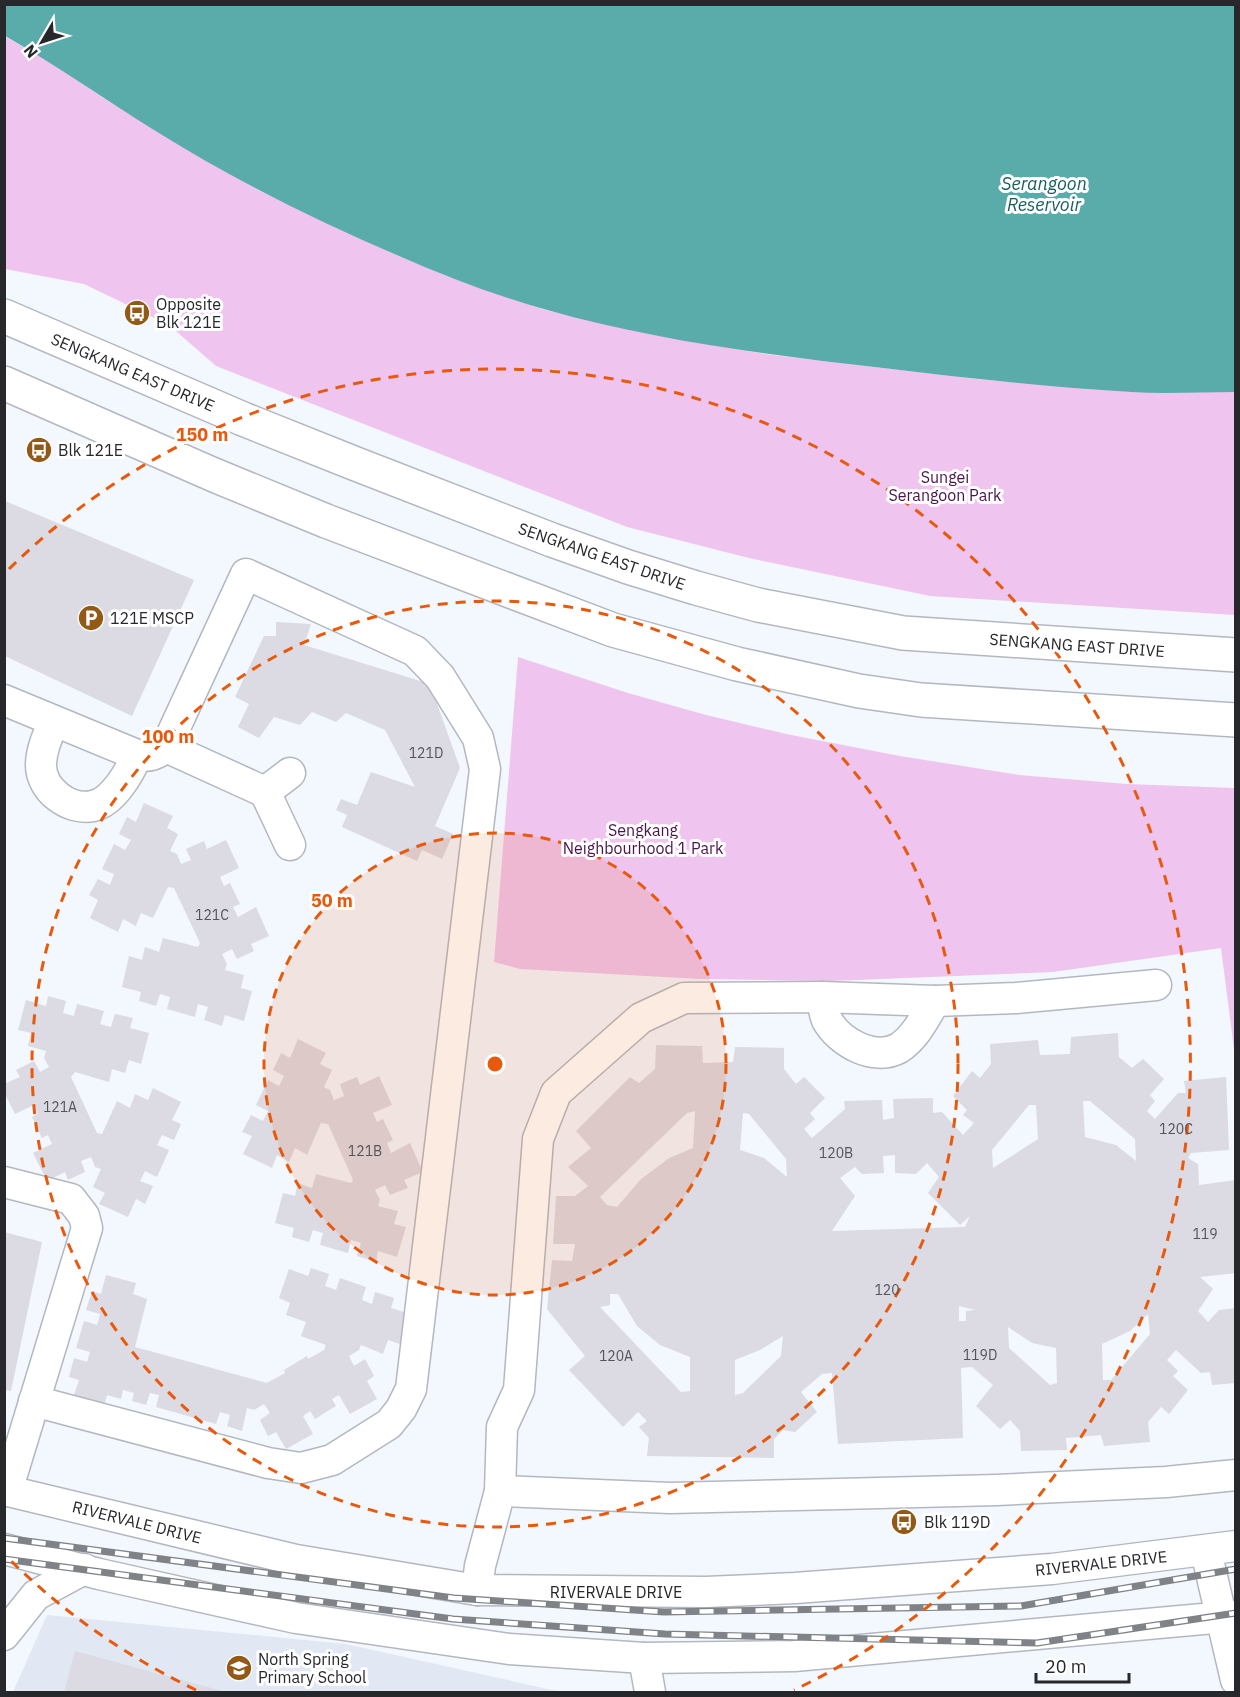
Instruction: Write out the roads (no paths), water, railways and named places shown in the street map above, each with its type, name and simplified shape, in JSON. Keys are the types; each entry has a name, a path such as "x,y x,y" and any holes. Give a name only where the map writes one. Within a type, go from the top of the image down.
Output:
{"main road":[{"name":"SENGKANG EAST DRIVE","path":"4,316 243,419 356,464 552,540 696,588 758,604 903,633 1236,655"},
{"path":"4,383 214,475 326,521 581,619 644,640 737,664 890,696 921,700 1236,720"}],"street":[{"path":"4,700 137,755 148,757 157,754 166,747 246,574 415,651 440,677 478,738 484,769 411,1389 401,1408 388,1424 332,1460 301,1468 268,1464 34,1401"},
{"path":"54,721 46,740 41,768 45,782 57,797 76,806 94,806 110,796 126,776 137,755"},
{"path":"166,747 265,792 290,845"},
{"path":"265,792 290,773"},
{"path":"477,1590 480,1566 500,1491 502,1427 519,1390 538,1139 556,1093 641,1018 684,998 822,997 935,1000 1016,998 1156,985"},
{"path":"822,997 827,1020 844,1039 861,1049 879,1052 897,1049 912,1037 935,1000"},
{"path":"4,1182 71,1199 84,1216 87,1228 6,1490"},
{"path":"500,1491 670,1497 816,1494 1166,1482 1236,1475"},
{"name":"RIVERVALE DRIVE","path":"6,1490 296,1560 477,1590 706,1592 784,1588 1052,1569 1236,1546"},
{"path":"4,1549 296,1618 509,1649 644,1658 794,1656 1228,1617"},
{"path":"1206,1551 1228,1617 1236,1680"},
{"path":"4,1635 36,1595 84,1569"},
{"path":"644,1658 650,1692"}],"water":[{"name":"Serangoon Reservoir","path":"5,4 1235,5 1235,392 1144,393 1069,388 798,358 672,339 528,305 417,264 274,198 213,165 5,36"}],"railway":[{"path":"4,1538 454,1598 664,1612 1021,1606 1236,1569"},
{"path":"4,1559 453,1619 665,1634 1037,1643 1236,1613"}],"place":[{"name":"Opposite Blk 121E","path":"137,313"},
{"name":"Blk 121E","path":"39,450"},
{"name":"121E MSCP","path":"91,618"},
{"name":"Blk 119D","path":"904,1522"},
{"name":"North Spring Primary School","path":"239,1668"}],"park label":[{"name":"Sungei Serangoon Park","path":"945,486"},
{"name":"Sengkang Neighbourhood 1 Park","path":"643,839"}]}
